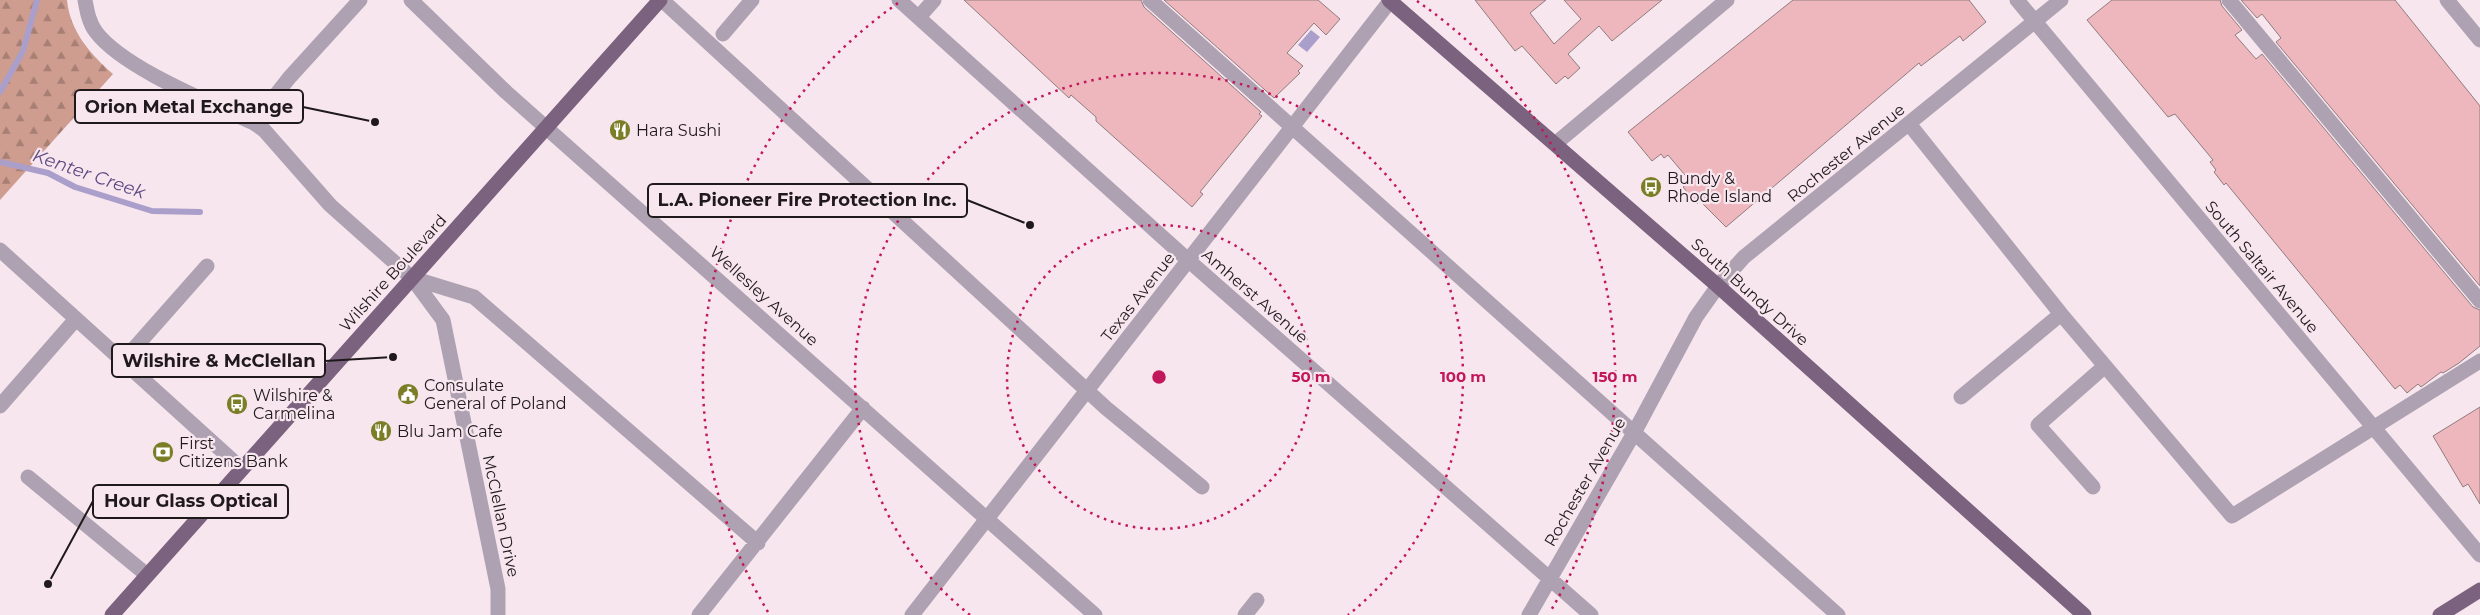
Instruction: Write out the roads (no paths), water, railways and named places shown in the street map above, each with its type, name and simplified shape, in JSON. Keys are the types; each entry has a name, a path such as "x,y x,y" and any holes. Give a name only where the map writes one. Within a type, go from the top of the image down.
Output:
{"main road":[{"name":"Wilshire Boulevard","path":"112,615 661,0"},
{"name":"South Bundy Drive","path":"1390,0 1718,286 2084,615"},
{"path":"2440,615 2480,590"}],"street":[{"name":"McClellan Drive","path":"85,0 95,32 111,48 140,68 254,123 276,142 330,205 412,278 443,320 498,590 498,615"},
{"path":"254,123 289,78 360,0"},
{"name":"Wellesley Avenue","path":"411,0 547,128 1095,615"},
{"path":"661,0 1106,408 1202,486"},
{"path":"723,34 752,0"},
{"name":"Amherst Avenue","path":"900,0 1188,260 1591,615"},
{"path":"919,17 934,0"},
{"path":"1150,0 1838,615"},
{"name":"Texas Avenue","path":"912,615 1390,0"},
{"path":"1555,144 1727,0"},
{"name":"South Saltair Avenue","path":"2017,0 2480,555"},
{"name":"Rochester Avenue","path":"1529,615 1634,433 1696,317 1718,286 1744,257 1910,125 2061,0"},
{"path":"2229,0 2480,301"},
{"path":"2447,0 2480,40"},
{"path":"1910,125 2061,314 2232,516 2480,361"},
{"path":"0,250 242,469"},
{"path":"123,361 207,266"},
{"path":"412,278 474,297 758,543"},
{"path":"1961,397 2061,314"},
{"path":"0,406 76,319"},
{"path":"2094,487 2038,425 2105,366"},
{"path":"699,615 758,543 863,408"},
{"path":"28,477 147,575"},
{"path":"1245,615 1257,600"}],"waterway":[{"name":"Kenter Creek","path":"0,92 23,51 37,0"},
{"name":"Kenter Creek","path":"0,162 48,173 75,187 152,211 200,212"}],"place":[{"name":"Orion Metal Exchange","path":"375,122"},
{"name":"Hara Sushi","path":"620,130"},
{"name":"Bundy & Rhode Island","path":"1651,187"},
{"name":"L.A. Pioneer Fire Protection Inc.","path":"1030,225"},
{"name":"Wilshire & McClellan","path":"393,357"},
{"name":"Consulate General of Poland","path":"408,394"},
{"name":"Wilshire & Carmelina","path":"237,404"},
{"name":"Blu Jam Cafe","path":"381,431"},
{"name":"First Citizens Bank","path":"163,452"},
{"name":"Hour Glass Optical","path":"48,584"}]}
